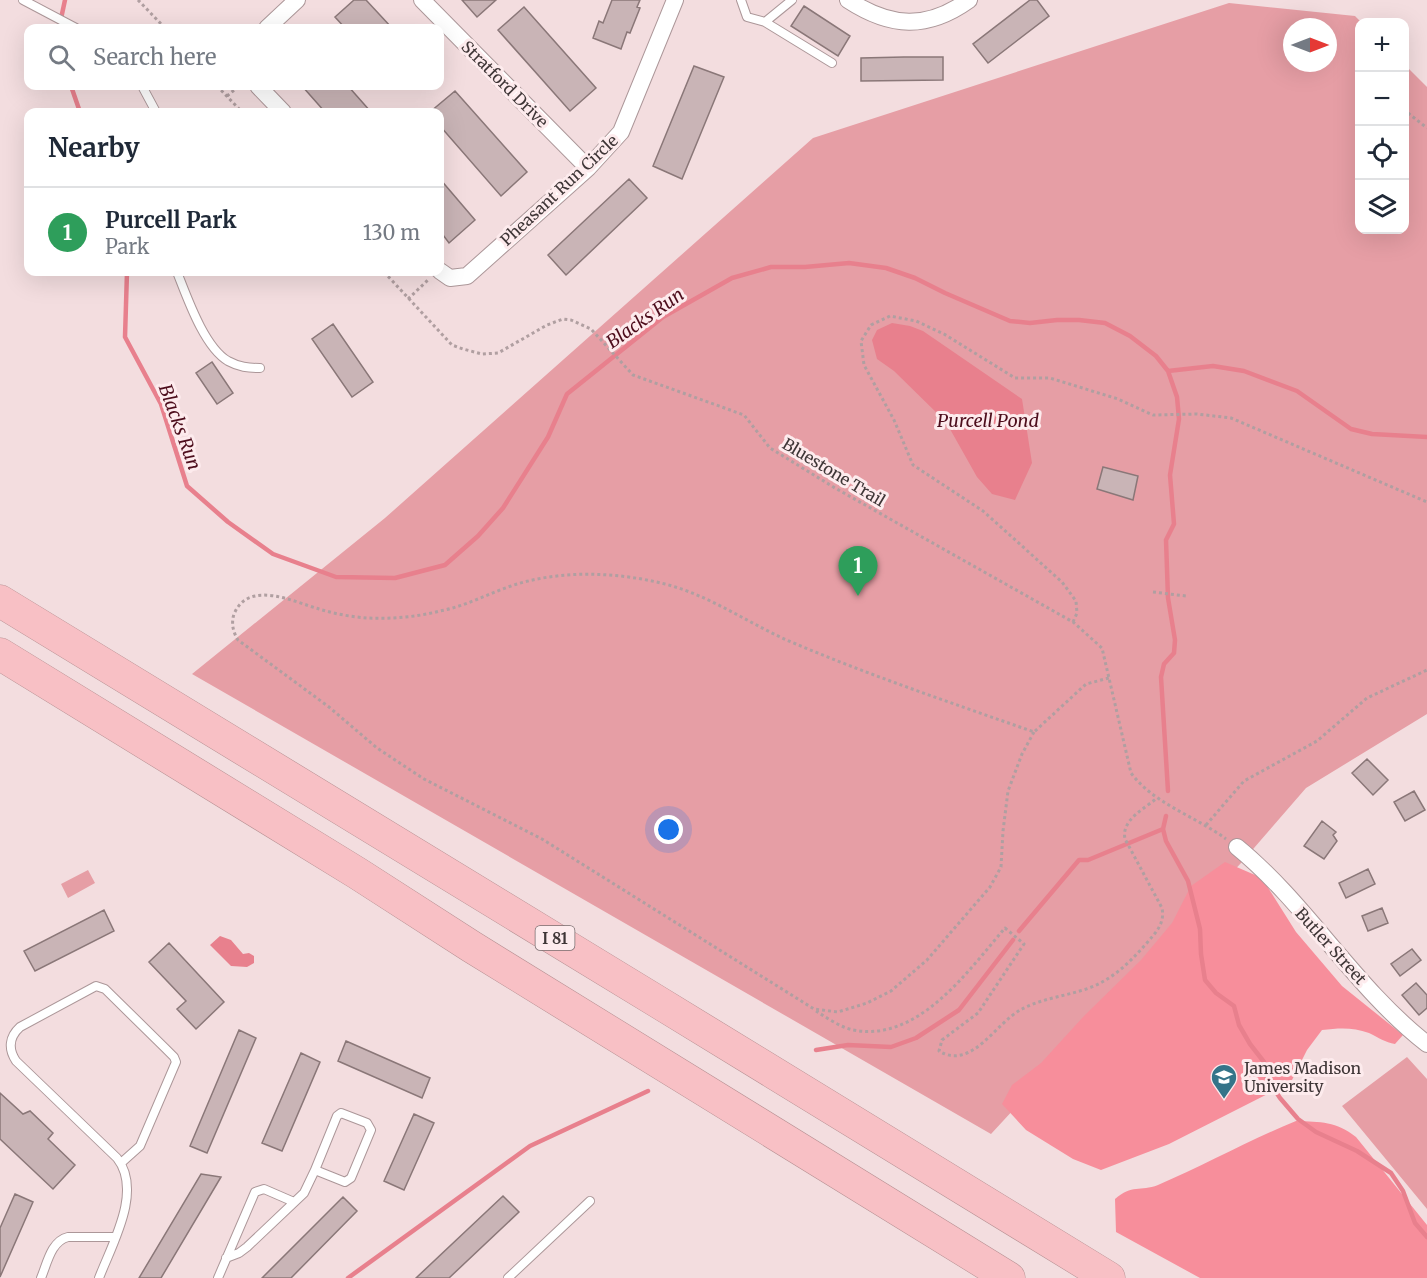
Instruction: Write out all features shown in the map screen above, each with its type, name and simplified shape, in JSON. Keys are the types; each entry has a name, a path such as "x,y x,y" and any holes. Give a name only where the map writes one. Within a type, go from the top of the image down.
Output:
{"highway":[{"name":"I 81","path":"0,601 1109,1278"},
{"path":"0,654 366,878 472,947 1010,1278"}],"street":[{"path":"271,24 297,0"},
{"name":"Stratford Drive","path":"422,0 588,168"},
{"name":"Pheasant Run Circle","path":"439,276 450,278 467,276 588,168 621,132 675,0"},
{"path":"848,0 885,18 917,22 936,19 969,0"},
{"path":"262,90 280,108"},
{"name":"Butler Street","path":"1237,847 1273,880 1389,1010 1427,1044"}],"lane":[{"path":"23,0 69,24"},
{"path":"741,0 747,17 765,22 831,63"},
{"path":"765,22 792,0"},
{"path":"144,90 154,108"},
{"path":"179,276 202,327 215,349 228,361 243,368 260,368"},
{"path":"99,1278 128,1200 121,1163 16,1061 10,1046 14,1033 25,1023 96,987 105,989 175,1058 175,1067 140,1146 121,1163"},
{"path":"0,1045 10,1046"},
{"path":"226,1258 247,1247 307,1188 338,1114 342,1113 369,1125 371,1134 350,1180 343,1182 315,1170"},
{"path":"218,1278 255,1192 264,1189 294,1202"},
{"path":"508,1278 590,1201"},
{"path":"41,1278 55,1245 62,1239 115,1237"}],"path":[{"path":"138,0 161,24"},
{"path":"221,90 238,108"},
{"path":"227,96 234,90"},
{"path":"1409,114 1427,128"},
{"name":"Bluestone Trail","path":"388,276 452,345 471,352 498,353 547,325 563,319 591,329 633,375 744,415 770,448 835,489 1073,622 1102,648 1131,773 1141,786 1157,798 1206,825 1237,847"},
{"path":"408,298 433,276"},
{"path":"1073,622 1077,613 1076,601 1062,582 983,511 913,465 894,420 864,365 861,341 871,325 890,316 916,321 944,334 1015,378 1050,378 1118,399 1153,415 1197,414 1231,418 1427,502"},
{"path":"1034,732 875,676 794,643 686,590 631,577 610,574 549,577 518,584 441,611 402,617 366,618 342,615 266,594 251,598 239,605 233,617 232,627 238,640 329,707 377,748 424,779 542,839 814,1009 850,1029 869,1032 889,1030 911,1019 943,998 1005,928 1024,944 978,1013 942,1040 939,1051 949,1057 958,1057 971,1052 1019,1010 1036,1002 1088,988 1108,980 1128,965 1161,927 1164,916 1162,908 1125,839 1124,830 1126,823 1157,798"},
{"path":"1153,592 1186,596"},
{"path":"1206,825 1244,781 1317,741 1367,698 1427,670"},
{"path":"814,1009 838,1012 867,1003 891,991 927,960 990,888 1001,867 1008,791 1022,754 1034,732 1086,684 1109,678"}],"shaded area":[{"path":"1229,3 1355,16 1357,18 1355,18 1355,234 1409,234 1409,69 1427,87 1427,714 1306,788 1241,863 991,1134 192,674 385,518 813,138"},
{"path":"1225,862 1262,878 1296,932 1342,986 1403,1035 1395,1044 1357,1030 1340,1028 1322,1030 1307,1050 1291,1082 1169,1144 1101,1170 1073,1159 1026,1130 1002,1104 1012,1085 1041,1063 1084,1016 1141,960 1172,923 1191,886"},
{"path":"88,870 95,883 68,898 61,884"},
{"path":"1407,1057 1427,1079 1427,1209 1342,1106"},
{"path":"1296,1121 1335,1125 1356,1137 1427,1225 1427,1278 1200,1278 1116,1232 1115,1199 1121,1194 1158,1185"}],"water":[{"name":"Purcell Pond","path":"892,323 923,331 1022,399 1032,463 1015,500 992,494 977,477 946,422 894,371 877,359 872,340 877,330"},
{"path":"220,936 231,940 243,954 249,953 254,956 254,963 247,967 231,966 210,945"}],"building":[{"path":"354,0 366,0 388,24 341,24 335,17"},
{"path":"462,0 496,0 477,17"},
{"path":"612,0 640,0 637,7 640,8 621,49 593,38 599,21 603,23"},
{"path":"1030,0 1037,0 1049,16 988,63 973,44"},
{"path":"804,6 850,36 838,56 791,26"},
{"path":"524,7 596,88 570,111 498,30"},
{"path":"943,57 943,80 861,81 861,58"},
{"path":"694,66 724,77 682,179 653,166"},
{"path":"306,90 352,90 367,108 321,108"},
{"path":"455,91 527,172 501,196 444,131 444,108 435,108"},
{"path":"629,179 647,198 566,275 548,255"},
{"path":"444,184 475,220 449,243 444,236"},
{"path":"333,324 373,382 352,397 312,339"},
{"path":"212,362 233,393 217,404 196,373"},
{"path":"1103,467 1138,476 1133,500 1097,489"},
{"path":"1367,759 1388,780 1373,795 1352,773"},
{"path":"1414,791 1425,810 1405,821 1394,802"},
{"path":"1322,821 1336,832 1333,835 1337,841 1324,859 1304,846"},
{"path":"1368,869 1375,884 1346,898 1339,883"},
{"path":"1382,908 1388,923 1368,931 1362,916"},
{"path":"104,910 114,931 35,971 24,951"},
{"path":"169,943 224,1002 196,1029 177,1009 186,1001 149,962"},
{"path":"1412,949 1421,960 1400,976 1391,964"},
{"path":"1416,983 1427,995 1427,1008 1419,1015 1402,995"},
{"path":"239,1030 256,1038 207,1153 190,1146"},
{"path":"346,1041 430,1078 422,1098 338,1061"},
{"path":"301,1053 320,1062 282,1151 262,1143"},
{"path":"0,1093 23,1114 30,1111 53,1133 48,1139 75,1165 53,1189 0,1139"},
{"path":"414,1114 434,1123 404,1190 384,1181"},
{"path":"201,1174 221,1177 161,1278 139,1278"},
{"path":"15,1194 33,1202 0,1277 0,1228"},
{"path":"503,1196 519,1212 449,1278 416,1278"},
{"path":"343,1197 357,1211 291,1278 262,1278"}],"waterway":[{"name":"Blacks Run","path":"60,24 65,0"},
{"name":"Blacks Run","path":"72,90 79,108"},
{"name":"Blacks Run","path":"127,276 125,337 161,404 187,486 228,522 273,554 336,577 395,578 445,565 478,536 503,508 548,437 567,394 663,317 732,278 771,267 849,263 886,268 915,278 1010,321 1030,323 1079,320 1105,323 1130,336 1156,356 1168,371 1213,366 1244,371 1297,391 1351,429 1372,434 1427,437"},
{"path":"1168,371 1177,397 1179,419 1170,475 1174,524 1166,540 1168,598 1175,640 1174,653 1164,664 1161,677 1168,791"},
{"path":"1166,816 1163,829 1166,841 1188,881 1200,929 1205,980 1216,993 1234,1006 1239,1025 1264,1062 1267,1078 1298,1119 1316,1132 1357,1151 1391,1173 1403,1191 1415,1223 1427,1237"},
{"path":"1019,931 1079,860 1088,860 1163,829"},
{"path":"816,1050 848,1045 891,1047 916,1038 959,1010 1013,940"},
{"path":"348,1278 530,1146 648,1091"}],"place":[{"name":"Purcell Park","path":"858,596"},
{"name":"James Madison University","path":"1224,1100"}]}
